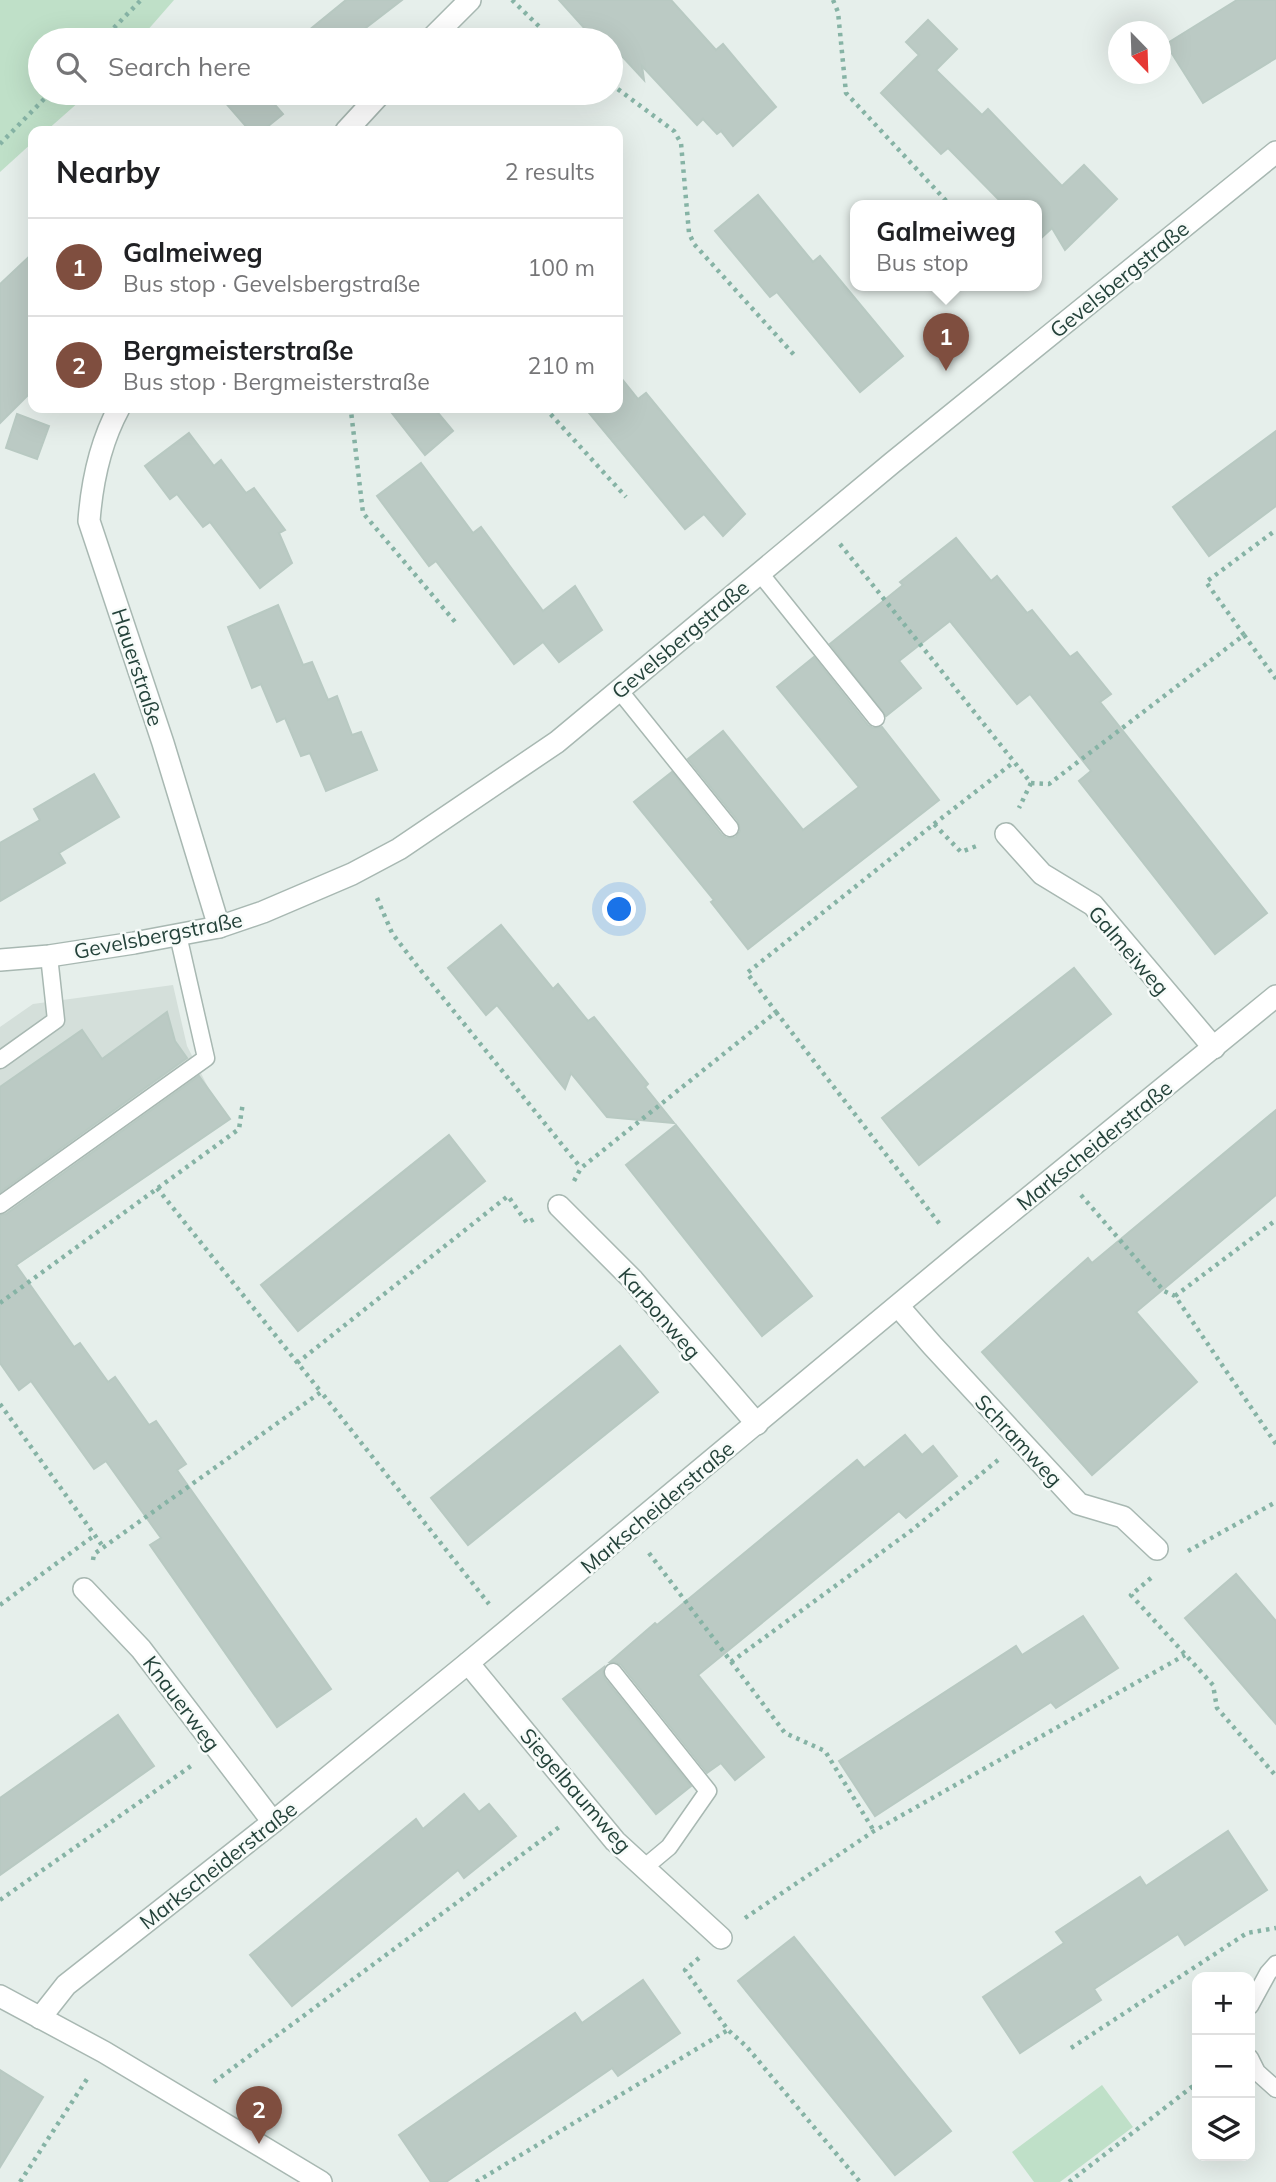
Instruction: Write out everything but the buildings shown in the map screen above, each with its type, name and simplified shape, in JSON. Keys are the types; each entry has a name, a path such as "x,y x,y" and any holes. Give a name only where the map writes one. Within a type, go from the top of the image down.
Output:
{"street":[{"path":"442,28 470,0"},
{"path":"351,126 370,105"},
{"name":"Gevelsbergstraße","path":"0,960 49,956 219,927 263,912 352,874 399,849 557,742 759,572 1276,152"},
{"name":"Hauerstraße","path":"117,413 107,432 92,486 89,521 163,743 219,927"},
{"name":"Galmeiweg","path":"1006,834 1042,874 1093,905 1214,1048"},
{"name":"Markscheiderstraße","path":"40,2018 66,1985 273,1822 511,1628 962,1252 1276,996"},
{"name":"Karbonweg","path":"559,1206 633,1280 757,1424"},
{"name":"Schramweg","path":"898,1306 1079,1504 1123,1517 1164,1555"},
{"name":"Knauerweg","path":"84,1589 141,1649 273,1822"},
{"name":"Siegelbaumweg","path":"468,1663 615,1841 721,1938"},
{"path":"0,1996 104,2052 321,2182"}],"lane":[{"path":"759,572 876,718"},
{"path":"619,690 730,828"},
{"path":"0,1205 206,1058 178,935"},
{"path":"0,1060 56,1020 49,956"},
{"path":"612,1672 708,1791 669,1847 645,1867"},
{"path":"1255,1997 1276,1964"},
{"path":"1255,2068 1276,2090"}],"path":[{"path":"114,28 141,0"},
{"path":"512,0 541,28"},
{"path":"833,0 838,12 846,93 945,200"},
{"path":"623,93 674,131 681,143 689,233 694,244 796,356"},
{"path":"0,144 38,105"},
{"path":"351,413 363,513 456,623"},
{"path":"550,413 626,497"},
{"path":"1276,530 1206,582 1276,679"},
{"path":"840,543 1031,783 1049,784 1244,635"},
{"path":"962,1252 747,973 1014,762"},
{"path":"934,824 961,852 1006,834 1031,783"},
{"path":"377,898 392,933 415,969 581,1168"},
{"path":"559,1206 581,1168 776,1012"},
{"path":"0,1303 239,1129 243,1102"},
{"path":"1061,1172 1164,1291 1175,1296 1276,1444"},
{"path":"157,1188 511,1628"},
{"path":"297,1363 508,1196"},
{"path":"1175,1296 1276,1220"},
{"path":"84,1589 94,1554 321,1392"},
{"path":"0,1404 104,1548"},
{"path":"731,1662 912,1530 1021,1442"},
{"path":"1276,1502 1164,1555 1131,1595 1213,1685 1217,1708 1276,1776"},
{"path":"630,1529 785,1733 825,1751 874,1831"},
{"path":"0,1605 95,1535"},
{"path":"860,2182 746,2046 728,2030 685,1970 757,1908 874,1831 1185,1655"},
{"path":"0,1900 216,1748"},
{"path":"188,2101 588,1806"},
{"path":"1071,2048 1247,1933 1276,1927"},
{"path":"476,2182 728,2030"},
{"path":"20,2182 104,2052"},
{"path":"1069,2182 1192,2087"}],"shaded area":[{"path":"173,985 187,1046 209,1089 230,1119 0,1277 0,1027 33,1004"}],"green space":[{"path":"0,0 174,0 150,28 28,28 28,105 75,105 52,126 28,126 28,147 0,172"},
{"path":"1102,2085 1133,2127 1060,2182 1034,2182 1012,2152"}],"place":[{"name":"Galmeiweg","path":"946,371"},
{"name":"Bergmeisterstraße","path":"259,2144"}]}
